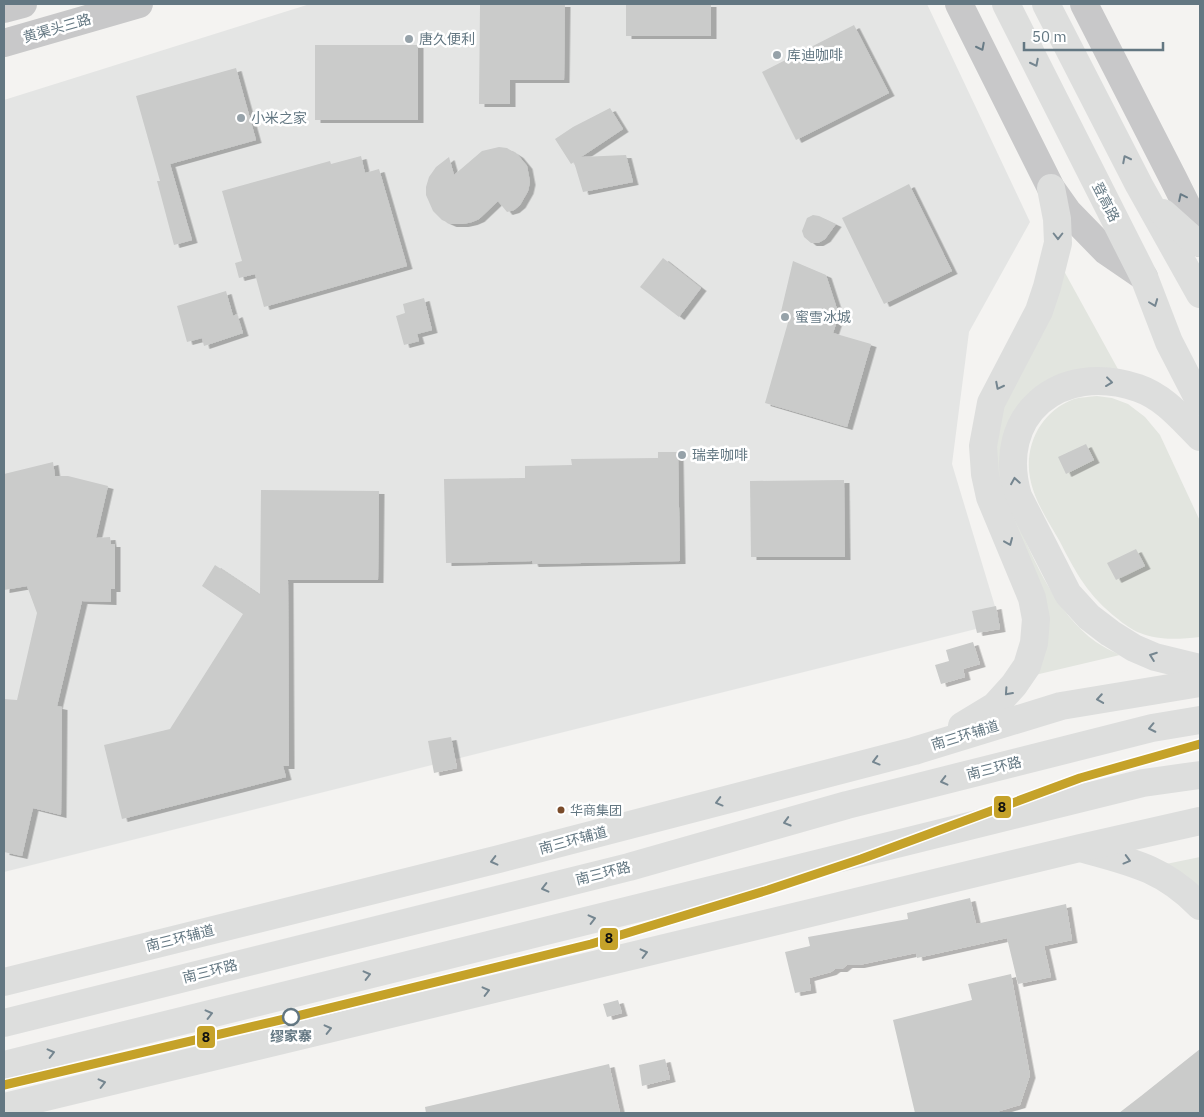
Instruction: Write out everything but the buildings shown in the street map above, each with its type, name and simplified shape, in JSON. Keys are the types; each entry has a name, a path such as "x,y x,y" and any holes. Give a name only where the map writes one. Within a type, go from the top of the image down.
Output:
{"main road":[{"name":"登高路","path":"1006,4 1144,277 1169,342 1200,402"},
{"path":"1046,4 1139,184 1200,294"},
{"path":"1139,184 1165,216 1200,243"},
{"path":"914,751 995,706 1014,685 1027,666 1034,643 1036,619 1032,598 990,497 985,474 983,446 991,403 1039,311 1047,287 1058,243 1057,220 1051,188"},
{"path":"1200,437 1176,411 1156,396 1138,388 1114,382 1090,380 1069,384 1048,393 1034,407 1022,424 1016,442 1013,479 1018,496 1068,594 1089,617 1110,634 1134,648 1155,657 1200,668"},
{"name":"南三环辅道","path":"6,980 499,859 914,751 1061,706 1200,683"},
{"name":"南三环路","path":"4,1023 630,867 847,805 1133,732 1200,720"},
{"path":"4,1065 1143,783 1200,775"},
{"path":"4,1107 1080,848 1200,821"},
{"path":"1080,848 1137,863 1166,877 1187,892 1200,906"}],"street":[{"path":"4,9 23,4"},
{"name":"黄渠头三路","path":"4,43 139,4"},
{"path":"959,4 1051,188 1068,212 1106,251 1144,277"},
{"path":"1084,4 1190,212 1200,243"}],"shaded area":[{"path":"310,4 927,4 1030,222 969,332 952,464 1000,623 4,872 4,100"},
{"path":"1064,271 1119,371 1097,368 1079,370 1062,375 1042,385 1008,501 1043,577 1066,613 1096,642 1120,655 1035,675 997,492 994,426"},
{"path":"1097,396 1112,398 1128,404 1145,417 1160,435 1200,521 1200,637 1170,639 1148,636 1131,629 1123,623 1091,593 1077,573 1038,502 1030,478 1029,466 1030,453 1037,431 1052,412 1062,404 1077,398"},
{"path":"1200,857 1200,893 1166,864"}],"transit line":[{"name":"8","path":"4,1085 591,944 768,890 861,859 1080,778 1200,744"}],"place":[{"name":"唐久便利","path":"409,39"},
{"name":"库迪咖啡","path":"777,55"},
{"name":"小米之家","path":"241,118"},
{"name":"蜜雪冰城","path":"785,317"},
{"name":"瑞幸咖啡","path":"682,455"},
{"name":"华商集团","path":"561,810"},
{"name":"缪家寨","path":"291,1017"}]}
